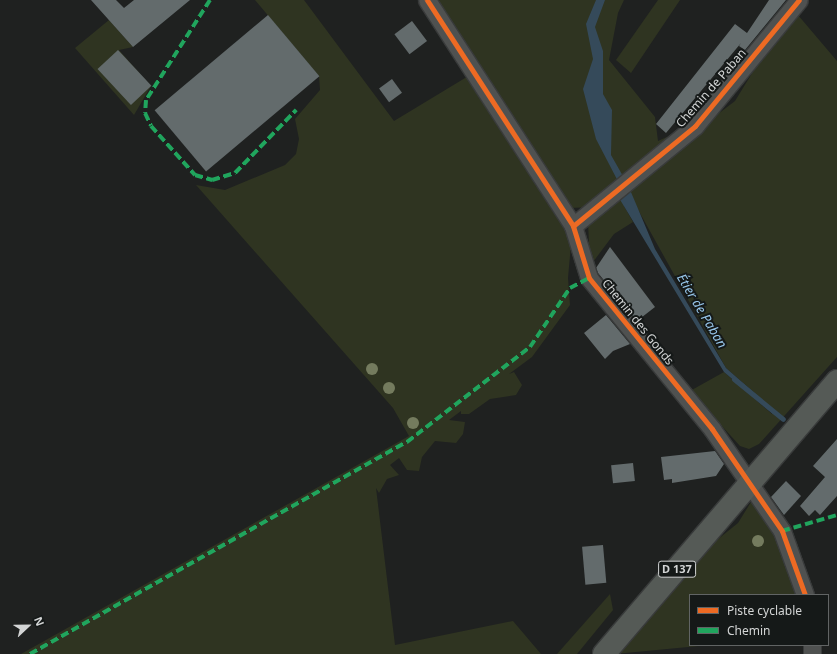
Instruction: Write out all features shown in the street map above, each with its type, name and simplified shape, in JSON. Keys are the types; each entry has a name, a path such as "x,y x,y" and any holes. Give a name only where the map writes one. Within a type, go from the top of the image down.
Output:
{"main road":[{"name":"D 137","path":"604,654 837,381"}],"street":[{"name":"Chemin des Gonds","path":"427,0 573,226 589,278 712,429 782,531 805,594"},
{"name":"Chemin de Paban","path":"573,226 694,126 799,0"}],"green space":[{"path":"255,0 304,0 394,121 475,72 572,234 568,278 570,305 532,357 509,374 514,372 522,385 516,395 490,399 469,414 461,414 461,411 449,420 465,422 463,434 456,443 435,441 422,457 419,471 407,470 399,458 390,465 399,475 387,479 379,493 376,488 395,645 513,621 541,654 21,654 409,436 393,408 196,185 225,190 285,165 296,154 299,139 295,119 320,90 319,76"},
{"path":"434,0 624,0 618,13 609,60 655,117 658,141 718,114 735,101 792,8 837,61 837,357 759,444 749,449 740,446 690,391 724,372 772,414 775,411 726,368 636,206 624,206 633,222 614,234 590,266 588,222 597,207 568,208"},
{"path":"658,0 680,0 631,73 616,60"},
{"path":"109,20 133,47 119,50 151,86 134,115 75,48"},
{"path":"751,502 771,527 788,557 799,594 689,594 689,646 699,646 615,654 697,556 738,523"},
{"path":"610,594 613,610 577,654 557,654"}],"water":[{"path":"596,0 605,0 595,27 603,51 603,94 612,110 611,155 628,185 655,249 726,368 775,411 773,414 724,372 616,193 622,189 596,139 583,89 593,59 586,24"}],"building":[{"path":"91,0 116,0 124,8 134,0 190,0 133,47"},
{"path":"769,0 786,0 745,50 739,46 741,43 666,133 656,124 735,24 747,33"},
{"path":"268,15 319,76 206,171 155,110"},
{"path":"412,21 427,41 409,54 394,34"},
{"path":"118,50 151,86 131,105 98,69"},
{"path":"392,79 402,93 389,102 379,88"},
{"path":"610,247 655,307 637,321 598,273 596,268"},
{"path":"606,315 630,344 613,351 605,359 584,333"},
{"path":"837,439 837,496 820,515 815,510 809,516 800,506 825,477 813,466"},
{"path":"715,451 724,464 716,476 672,483 672,479 664,480 661,457"},
{"path":"633,463 635,481 613,483 611,465"},
{"path":"786,481 801,496 784,515 771,497"},
{"path":"603,545 606,583 585,585 582,547"}],"waterway":[{"name":"Étier de Paban","path":"734,379 783,419"}],"marked path":[{"path":"210,0 146,100 145,113 151,126 195,175 212,180 235,173 296,110"},
{"path":"30,654 407,442 530,347 570,288 589,278"},
{"path":"782,531 837,515"}],"cycle path":[{"path":"427,0 573,226 589,278 712,429 782,531 805,594"},
{"path":"573,226 695,126 799,0"}]}
